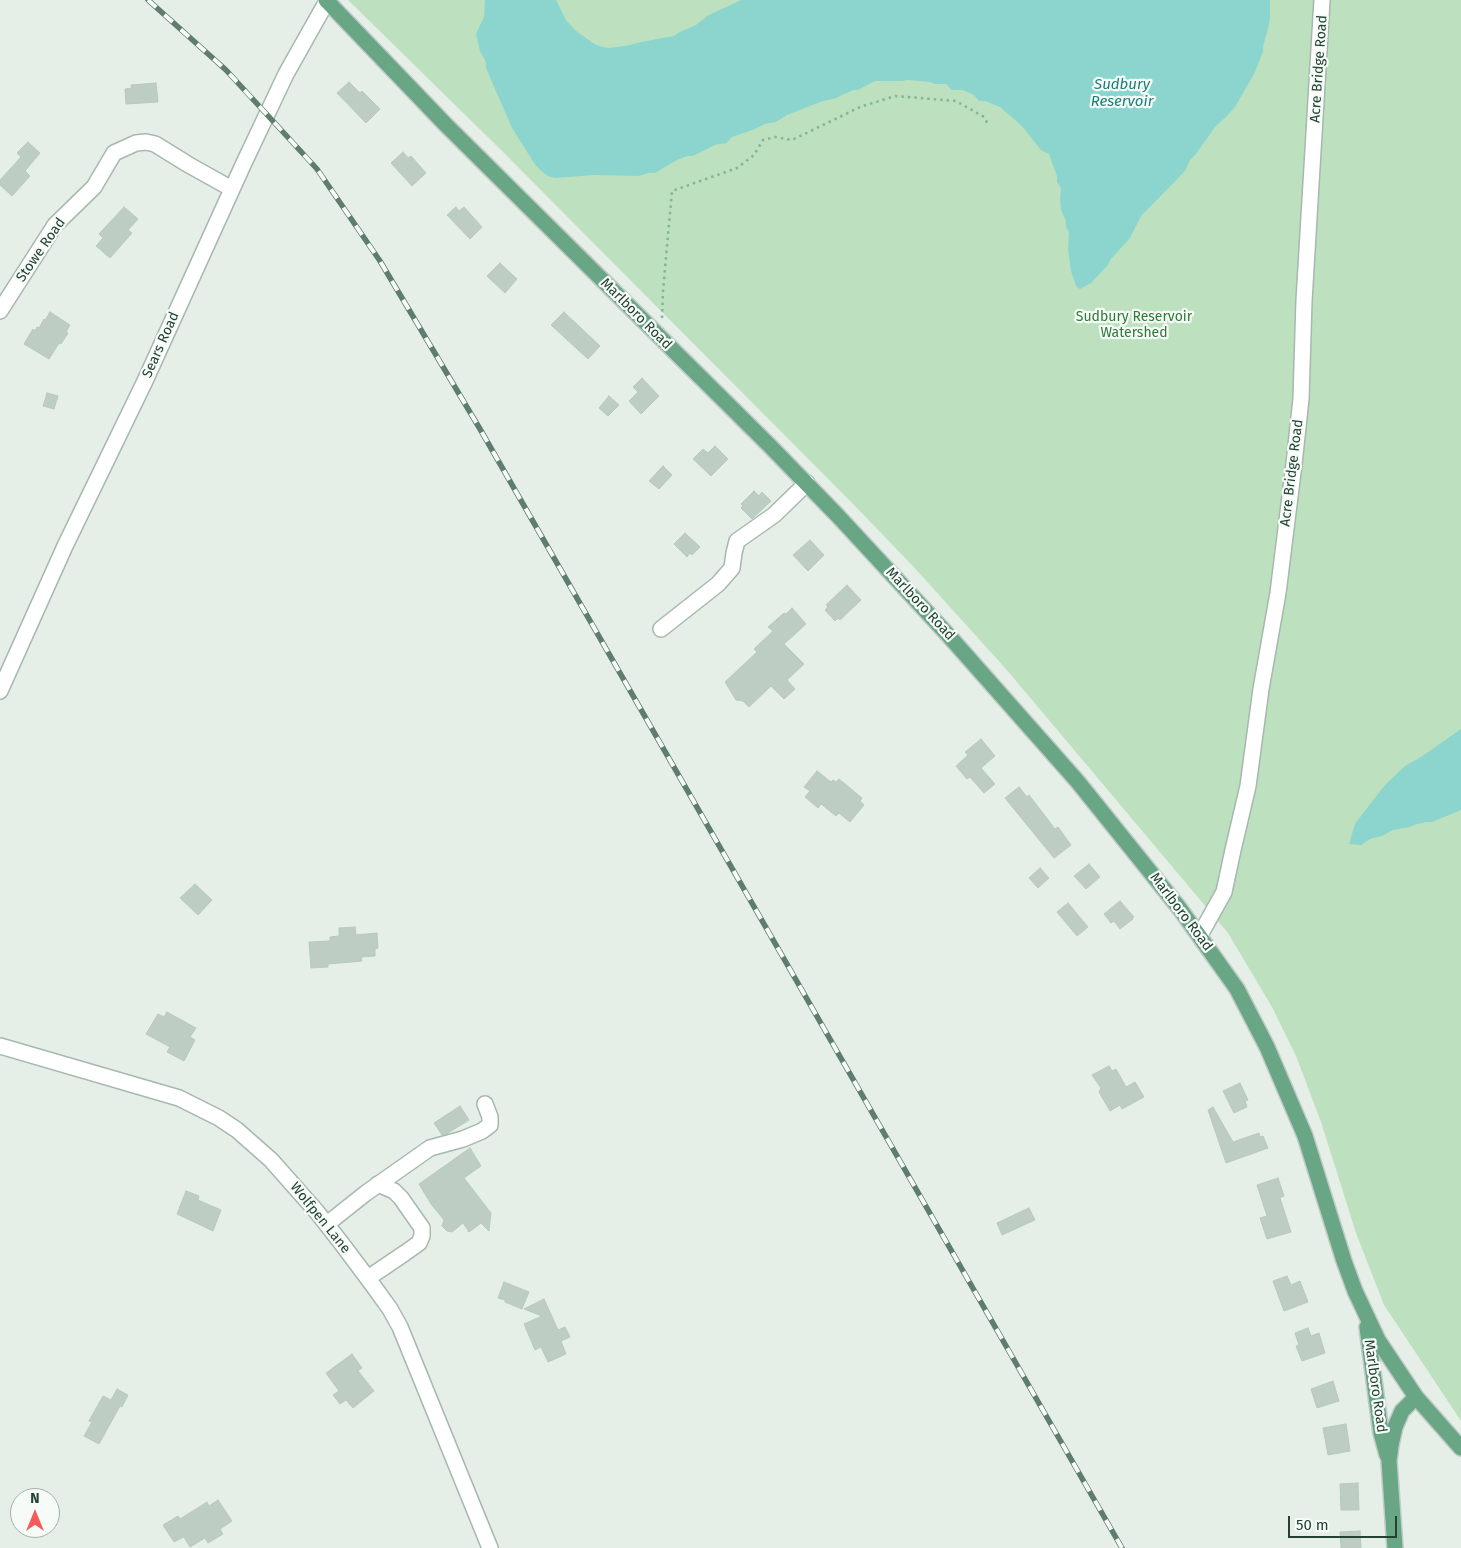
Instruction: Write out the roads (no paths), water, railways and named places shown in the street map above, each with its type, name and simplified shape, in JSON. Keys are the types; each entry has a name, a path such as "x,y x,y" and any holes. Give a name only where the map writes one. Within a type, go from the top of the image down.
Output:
{"main road":[{"name":"Marlboro Road","path":"326,0 446,126 807,483 949,636 1078,782 1200,935 1237,989 1253,1017 1287,1091 1313,1160 1344,1261 1356,1291 1378,1340 1416,1397 1402,1411 1395,1427 1389,1461"},
{"name":"Marlboro Road","path":"1365,1311 1382,1433 1389,1461 1396,1548"},
{"path":"1416,1397 1461,1448"}],"street":[{"name":"Sears Road","path":"0,691 65,546 145,381 286,74 326,0"},
{"name":"Acre Bridge Road","path":"1200,935 1224,892 1248,786 1261,689 1278,593 1301,399 1304,301 1322,0"},
{"name":"Stowe Road","path":"0,311 55,225 94,187 114,153 136,143 146,142 155,144 232,189"},
{"path":"661,629 718,584 732,568 738,541 774,515 807,483"},
{"name":"Wolfpen Lane","path":"0,1046 179,1098 219,1118 243,1135 271,1160 327,1224 390,1309 400,1327 490,1548"},
{"path":"327,1224 378,1184 430,1148 463,1139 482,1131 490,1125 490,1117 485,1104"},
{"path":"368,1278 412,1248 419,1242 422,1236 422,1228 401,1198 394,1191 378,1184"}],"water":[{"name":"Sudbury Reservoir","path":"485,0 556,0 566,20 576,31 596,45 608,48 674,36 696,25 707,16 741,0 1270,0 1270,18 1263,52 1254,74 1235,107 1215,127 1190,160 1185,171 1141,216 1130,238 1107,266 1091,283 1080,289 1076,286 1071,271 1068,249 1069,232 1061,210 1061,188 1057,182 1057,176 1049,154 1041,150 1022,126 1000,107 985,101 979,101 974,95 963,90 952,90 946,84 908,80 875,81 858,90 853,90 836,98 820,102 787,115 776,122 765,124 732,137 726,143 715,145 693,156 677,160 655,173 638,176 550,177 536,166 512,128 486,68 486,62 480,51 476,34 484,17"},
{"path":"1461,729 1461,810 1432,822 1393,830 1382,836 1370,839 1361,845 1349,844 1355,824 1385,785 1405,766"}],"railway":[{"path":"148,0 226,70 317,169 380,261 480,429 1122,1548"}],"park label":[{"name":"Sudbury Reservoir Watershed","path":"1134,326"}]}
